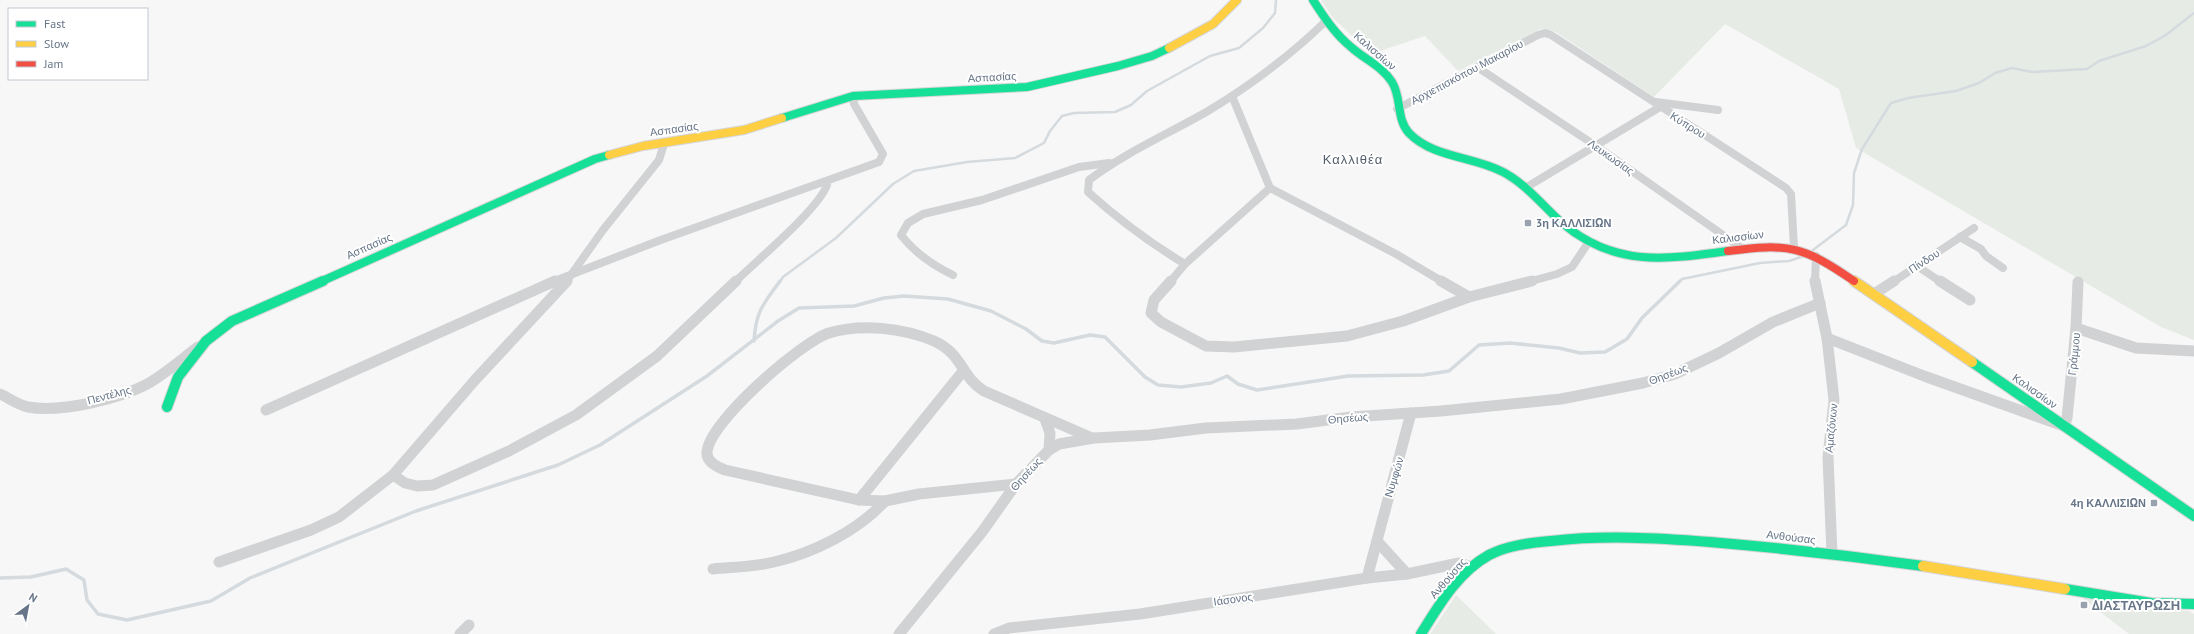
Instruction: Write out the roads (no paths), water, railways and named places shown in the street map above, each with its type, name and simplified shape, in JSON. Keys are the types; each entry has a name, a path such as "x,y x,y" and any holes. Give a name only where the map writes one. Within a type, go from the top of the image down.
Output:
{"street":[{"name":"Ασπασίας","path":"167,407 178,377 206,341 232,321 266,304 595,159 643,146 664,144 744,130 853,96 1027,87 1118,66 1152,56 1194,36 1213,24 1238,0"},
{"name":"Καλισσίων","path":"1313,0 1346,43 1389,79 1395,90 1397,109 1403,126 1420,141 1435,148 1495,168 1509,175 1588,243 1613,254 1643,257 1683,256 1777,245 1794,247 1816,256 1874,294 2194,516"},
{"path":"1185,264 1143,238 1088,192 1089,180 1109,163 1232,96 1296,49 1327,20"},
{"name":"Κύπρου","path":"1538,35 1545,33 1551,35 1786,188 1791,194 1794,247"},
{"name":"Αρχιεπισκόπου Μακαρίου","path":"1397,109 1538,35"},
{"name":"Λευκωσίας","path":"1477,67 1596,146 1743,249"},
{"path":"266,410 355,372 526,293 711,221 879,162 883,154 854,104 853,96"},
{"path":"1232,96 1270,188 1396,254 1469,297"},
{"path":"1652,101 1718,110"},
{"path":"1525,188 1660,107"},
{"path":"219,562 311,530 339,517 393,475 475,380 573,274 603,230 660,160 664,144"},
{"path":"953,275 930,264 912,250 901,235 908,223 923,214 982,200 1036,183 1079,167 1109,163"},
{"path":"393,475 405,483 417,486 433,485 509,451 576,415 657,356 802,217 824,193 827,185 825,182"},
{"path":"1270,188 1185,264 1154,300 1150,313 1185,336 1206,346 1234,347 1347,336 1404,321 1469,297 1511,288 1567,270 1572,267 1588,243"},
{"name":"Πίνδου","path":"1874,294 1974,228"},
{"path":"1960,237 1981,249 1986,256 2003,268"},
{"path":"1816,256 1814,277 1820,303"},
{"path":"1917,266 1970,300"},
{"name":"Γράμμου","path":"2064,426 2067,418 2076,328 2078,282"},
{"name":"Αμαζόνων","path":"1820,303 1827,338 1834,400 1828,457 1832,554"},
{"name":"Θησέως","path":"899,634 982,532 1016,484 1049,450 1059,444 1094,438 1411,413 1561,399 1643,383 1675,374 1719,353 1773,322 1820,303"},
{"path":"2076,328 2137,348 2155,350 2177,348 2194,351"},
{"path":"1016,484 919,494 885,501 859,500 725,470 710,461 706,454 710,440 742,401 813,341 833,332 852,329 894,330 936,342 945,347 959,361 964,370 977,386 1045,419 1094,438"},
{"path":"1827,338 1924,376 2064,426"},
{"name":"Πεντέλης","path":"0,394 27,406 43,408 68,405 120,393 148,383 206,341"},
{"path":"859,500 964,370"},
{"name":"Νυμφών","path":"1367,578 1411,413"},
{"path":"1045,419 1050,433 1049,450"},
{"path":"713,569 767,563 782,560 804,552 858,524 879,510 885,501"},
{"name":"Ανθούσας","path":"1421,634 1451,591 1472,567 1484,558 1509,548 1593,535 1620,535 1731,543 1832,554 2024,582 2133,601 2194,604"},
{"path":"1378,541 1407,574"},
{"name":"Ιάσονος","path":"994,634 1010,628 1043,622 1140,614 1367,578 1407,574 1459,563 1472,567"},
{"path":"460,634 469,625"}],"waterway":[{"path":"780,282 783,277 836,238 893,184 914,171 967,162 1015,158 1044,143 1050,131 1062,116 1074,113 1115,112 1131,105 1147,91 1210,56 1239,48 1263,28 1275,13 1276,0"},
{"path":"1813,250 1846,225 1853,205 1854,173 1862,149 1891,103 1908,98 1956,91 1979,83 1995,73 2012,68 2032,72 2087,69 2099,61 2146,46 2166,35 2194,13"},
{"path":"1680,281 1682,279 1760,263 1789,261 1804,256"},
{"path":"754,339 761,308 780,281"},
{"path":"754,339 778,321 799,308 854,306 884,298 904,296 948,299 991,311 1026,329 1042,341 1054,343 1090,335 1105,337 1145,377 1158,385 1181,387 1211,383 1227,376 1238,384 1257,390 1348,376 1423,375 1449,371 1479,345 1510,343 1559,348 1580,353 1605,352 1627,339 1642,318 1680,281"},
{"path":"0,578 31,577 66,569 84,580 87,600 98,614 127,620 211,601 250,578 416,511 558,465 600,445 707,376 754,339"}],"place":[{"name":"3η ΚΑΛΛΙΣΙΩΝ","path":"1528,223"},
{"name":"4η ΚΑΛΛΙΣΙΩΝ","path":"2154,503"},
{"name":"ΔΙΑΣΤΑΥΡΩΣΗ","path":"2084,605"}],"district":[{"name":"Καλλιθέα","path":"1353,159"}]}
